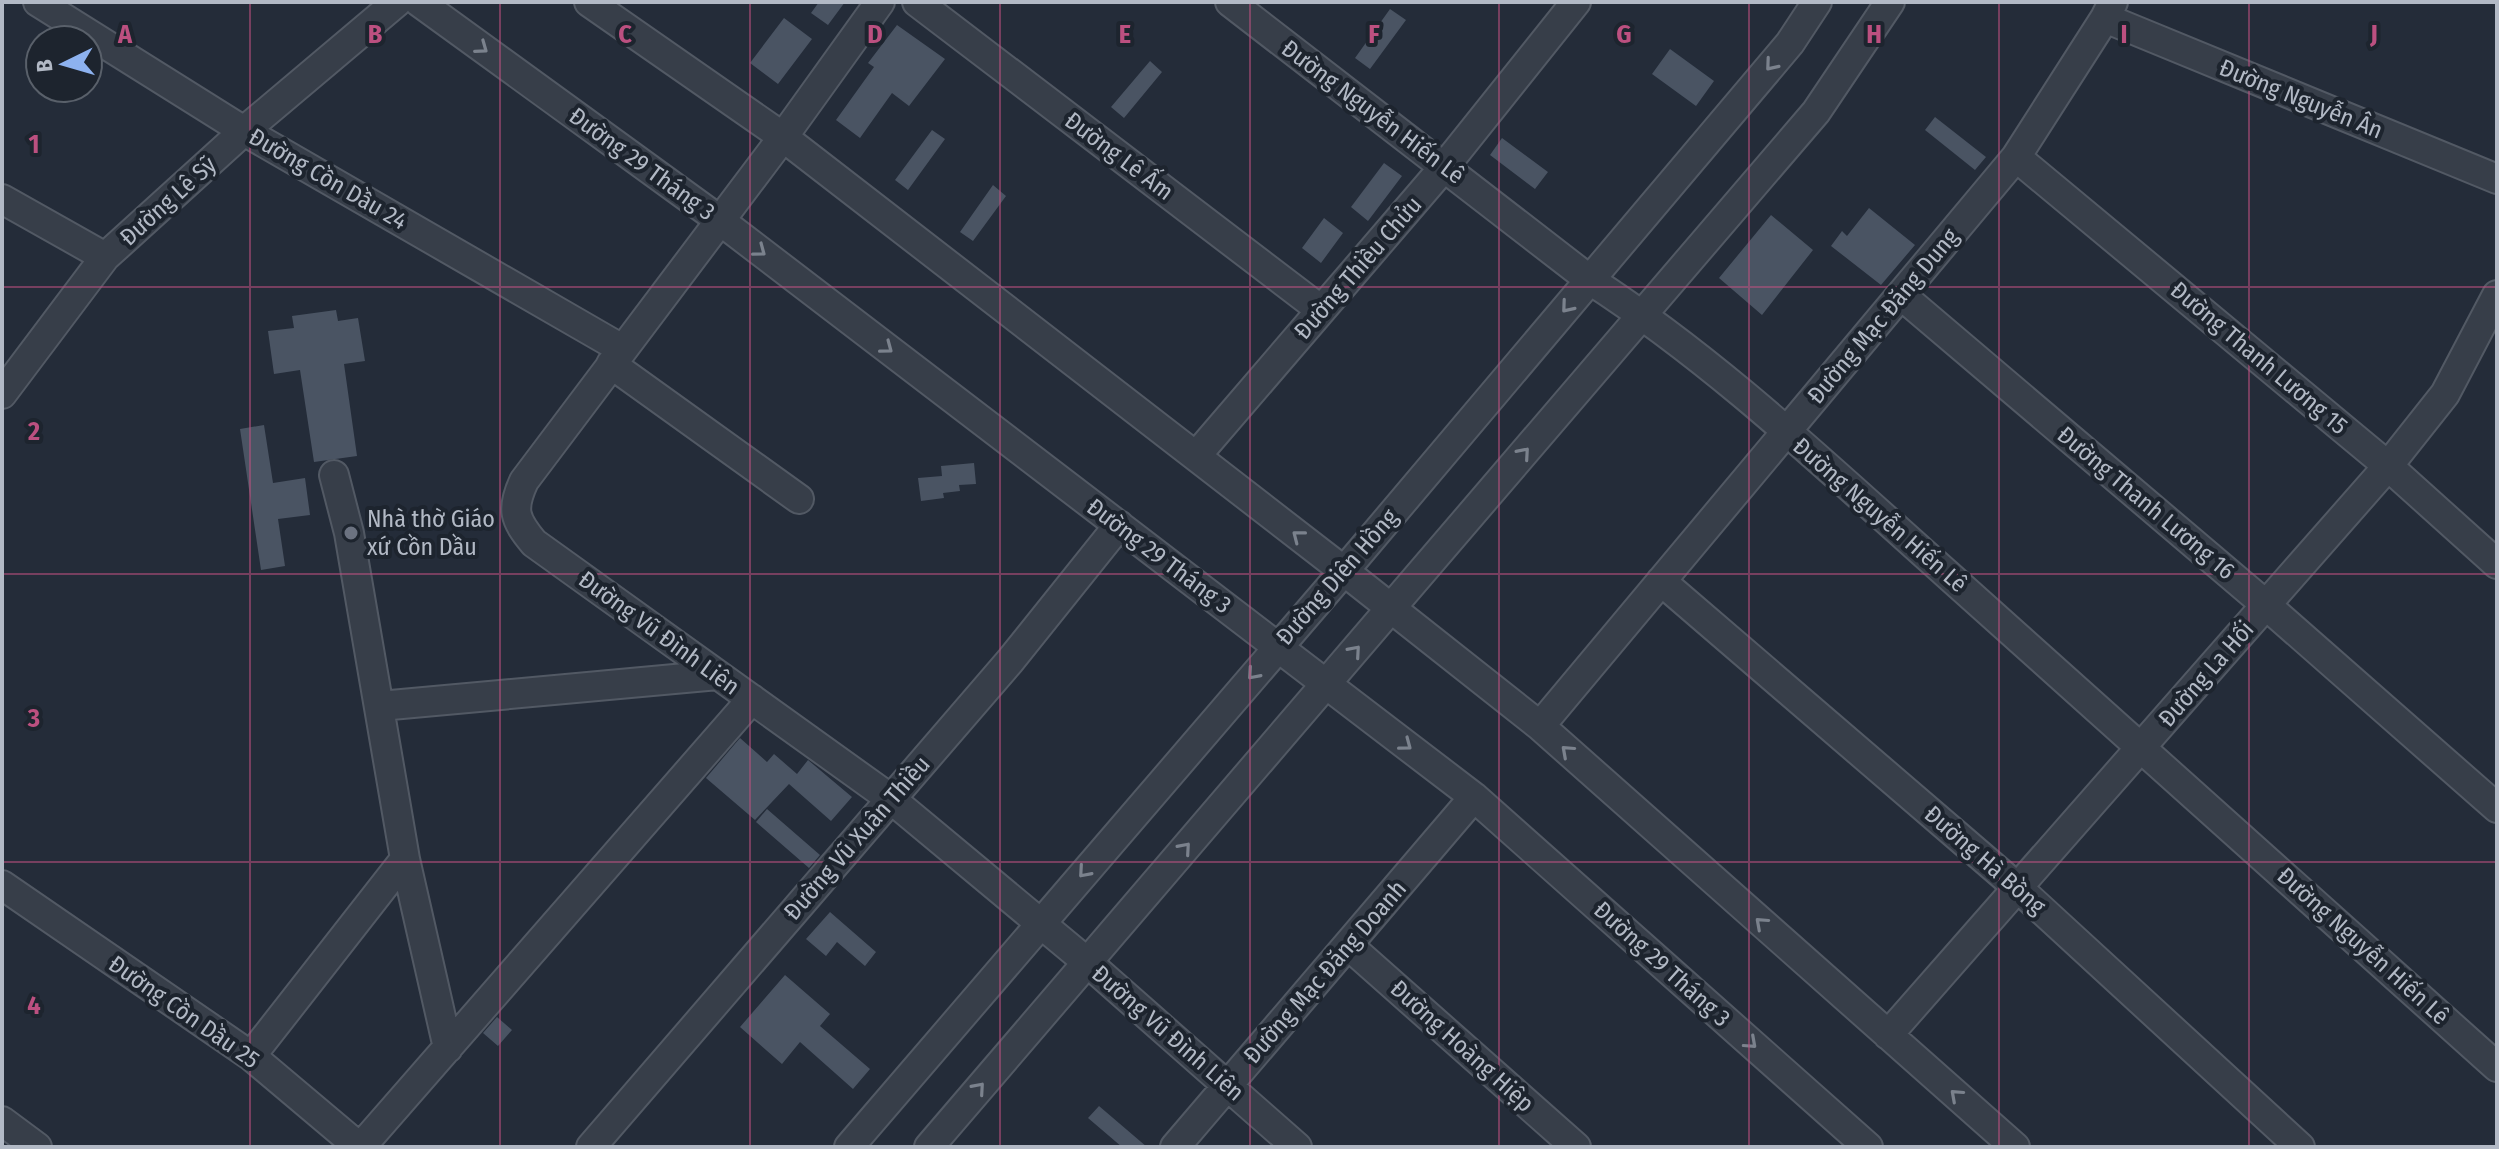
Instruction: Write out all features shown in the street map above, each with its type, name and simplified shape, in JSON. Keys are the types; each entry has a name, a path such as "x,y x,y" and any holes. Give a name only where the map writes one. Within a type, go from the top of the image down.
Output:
{"street":[{"name":"Đường Cồn Dầu 24","path":"38,2 244,131 616,356 799,499"},
{"name":"Đường Lê Sỹ","path":"2,394 105,257 244,131 397,2"},
{"name":"Đường 29 Tháng 3","path":"419,2 718,219 1474,797 1868,1147"},
{"path":"589,2 783,137 1540,726 2015,1147"},
{"name":"Đường Vũ Đình Liên","path":"880,2 783,137 718,219 524,481 515,501 518,524 534,543 891,799 1087,962 1297,1147"},
{"name":"Đường Lê Ấm","path":"917,2 1321,310"},
{"name":"Đường Nguyễn Hiến Lê","path":"1230,2 1590,280 1643,314 1786,432 2142,746 2497,1067"},
{"name":"Đường Diên Hồng","path":"849,1147 1344,571 1790,43 1817,2"},
{"path":"929,1147 1816,112 1890,2"},
{"name":"Đường Thiều Chửu","path":"1196,456 1445,166 1561,7"},
{"name":"Đường Mạc Đăng Dung","path":"1540,726 2016,157 2109,10"},
{"name":"Đường Nguyễn Ân","path":"2109,10 2497,179"},
{"name":"Đường Thanh Lương 15","path":"2016,157 2388,466 2497,564"},
{"path":"2,199 105,257"},
{"name":"Đường Thanh Lương 16","path":"1901,295 2266,605 2497,808"},
{"name":"Đường La Hối","path":"1888,1035 2388,466 2445,394 2495,306"},
{"path":"334,475 349,533 405,859 448,1048"},
{"name":"Đường Vũ Xuân Thiều","path":"591,1147 1010,661 1119,525"},
{"name":"Đường Hà Bồng","path":"1661,581 2018,888 2300,1147"},
{"path":"380,706 718,675"},
{"path":"362,1147 752,699"},
{"name":"Đường Mạc Đăng Doanh","path":"1175,1147 1474,797"},
{"path":"251,1056 405,859"},
{"name":"Đường Cồn Dầu 25","path":"2,885 251,1056 362,1147"},
{"name":"Đường Hoàng Hiệp","path":"1348,945 1576,1147"},
{"path":"2,1121 37,1147"}],"building":[{"path":"819,2 845,2 828,25 811,13"},
{"path":"1390,9 1406,20 1370,69 1355,58"},
{"path":"784,18 812,39 778,84 750,63"},
{"path":"897,25 945,59 909,106 892,93 860,138 836,120 874,67 868,63"},
{"path":"1670,49 1714,81 1696,106 1652,74"},
{"path":"1150,61 1162,72 1124,118 1111,107"},
{"path":"1935,117 1986,157 1975,170 1925,130"},
{"path":"932,130 945,139 908,190 895,180"},
{"path":"1502,138 1548,172 1535,189 1490,155"},
{"path":"1384,163 1402,176 1368,221 1351,207"},
{"path":"993,185 1006,196 973,241 960,232"},
{"path":"1869,208 1915,245 1881,285 1831,246 1842,231 1847,236"},
{"path":"1771,215 1813,250 1762,315 1719,278"},
{"path":"1324,218 1343,233 1321,263 1302,248"},
{"path":"336,310 338,321 358,318 365,361 344,364 357,456 314,462 300,370 274,374 268,331 294,328 292,316"},
{"path":"264,425 273,483 305,478 310,515 278,519 285,566 261,570 240,429"},
{"path":"974,463 976,484 959,485 960,491 943,493 944,498 921,501 918,478 942,476 941,466"},
{"path":"740,738 767,762 774,754 797,774 808,760 852,797 831,821 789,784 755,820 706,778"},
{"path":"767,809 820,855 809,868 756,822"},
{"path":"830,912 876,952 865,966 837,942 826,956 806,939"},
{"path":"785,975 830,1014 820,1026 870,1069 853,1089 800,1042 782,1064 740,1027"},
{"path":"497,1017 512,1030 498,1046 483,1033"},
{"path":"1099,1106 1147,1147 1122,1147 1088,1118"}],"place":[{"name":"Nhà thờ Giáo xứ Cồn Dầu","path":"351,533"}]}
